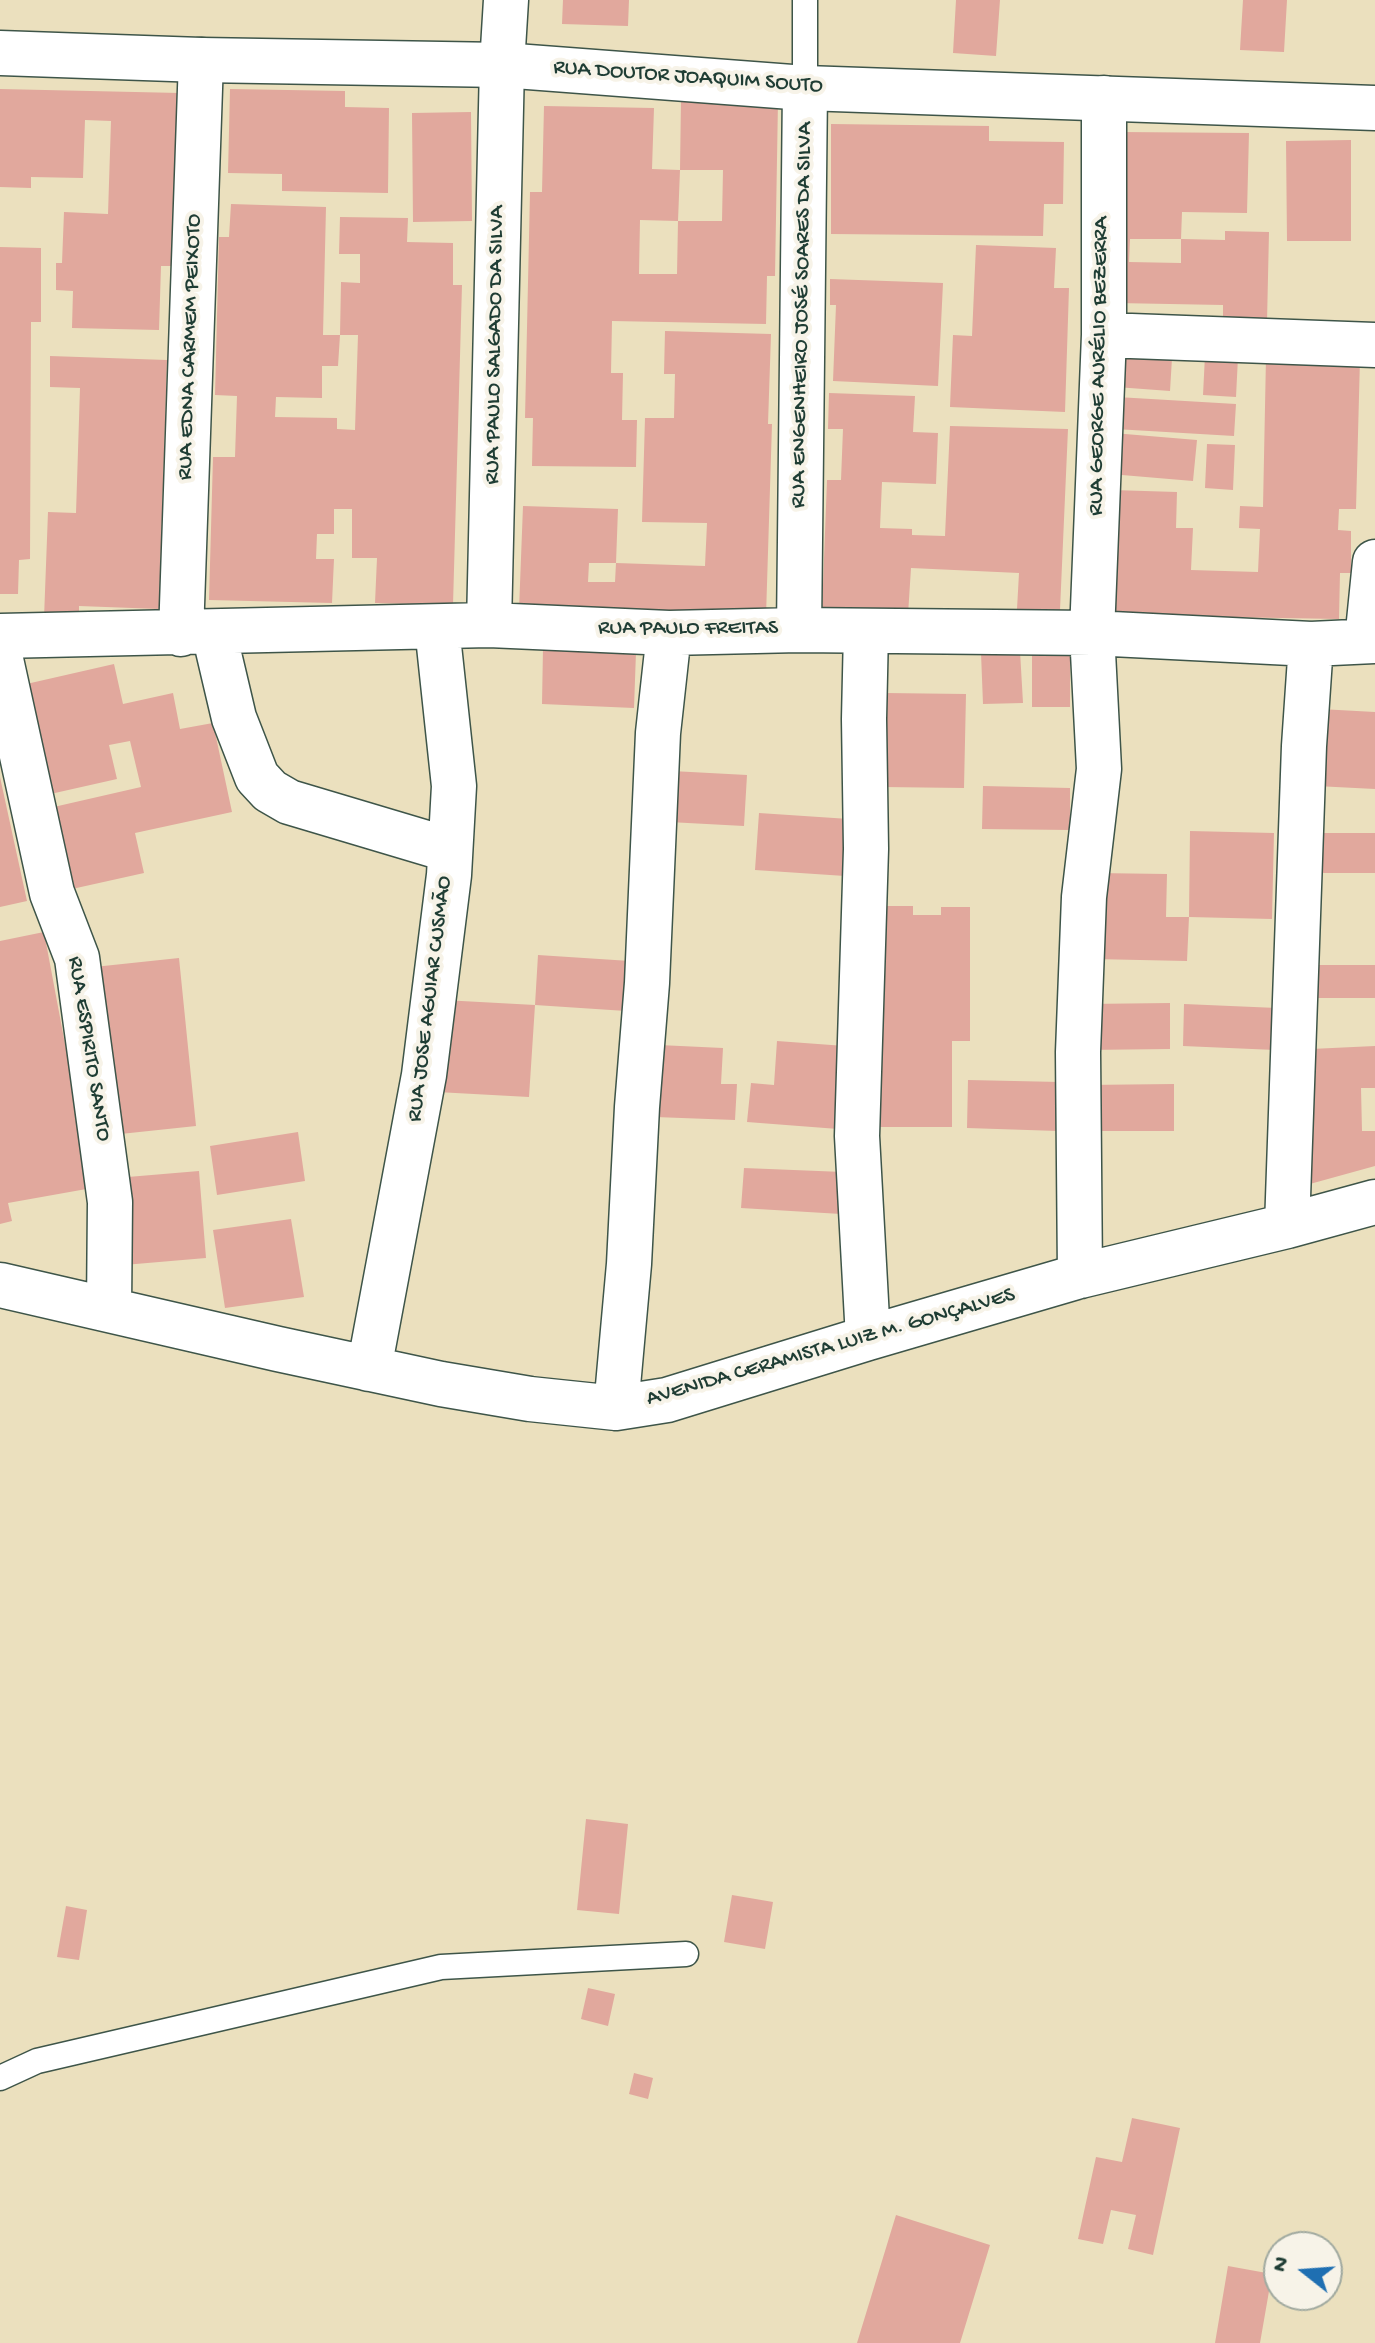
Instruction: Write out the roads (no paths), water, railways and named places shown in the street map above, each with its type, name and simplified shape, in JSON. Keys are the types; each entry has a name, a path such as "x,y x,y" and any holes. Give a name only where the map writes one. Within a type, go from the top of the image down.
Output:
{"street":[{"name":"RUA PAULO SALGADO DA SILVA","path":"489,625 506,0"},
{"name":"RUA DOUTOR JOAQUIM SOUTO","path":"0,53 502,65 805,88 1375,108"},
{"name":"RUA EDNA CARMEM PEIXOTO","path":"201,60 197,633 257,777 270,791 289,802 450,850"},
{"name":"RUA ENGENHEIRO JOSÉ SOARES DA SILVA","path":"799,630 805,88"},
{"name":"RUA GEORGE AURÉLIO BEZERRA","path":"1080,1276 1078,1052 1084,897 1099,769 1092,633 1104,335 1104,98"},
{"path":"1104,335 1375,345"},
{"path":"1371,641 1375,562"},
{"name":"RUA PAULO FREITAS","path":"0,636 489,625 669,633 799,630 1092,633 1311,644 1371,641"},
{"name":"RUA JOSE AGUIAR CUSMÃO","path":"369,1369 424,1075 450,850 454,786 437,627"},
{"path":"866,631 866,849 857,1136 868,1338"},
{"path":"616,1408 629,1264 647,983 658,733 669,633"},
{"path":"1287,1226 1293,1005 1311,644"},
{"name":"RUA ESPIRITO SANTO","path":"0,655 52,893 77,958 110,1202 109,1308"},
{"name":"AVENIDA CERAMISTA LUIZ M. GONÇALVES","path":"0,1285 369,1369 530,1399 616,1408 667,1400 1080,1276 1375,1202"}],"lane":[{"name":"RUA ENGENHEIRO JOSÉ SOARES DA SILVA","path":"805,0 805,88"},
{"path":"0,2078 37,2061 441,1967 686,1954"}]}
